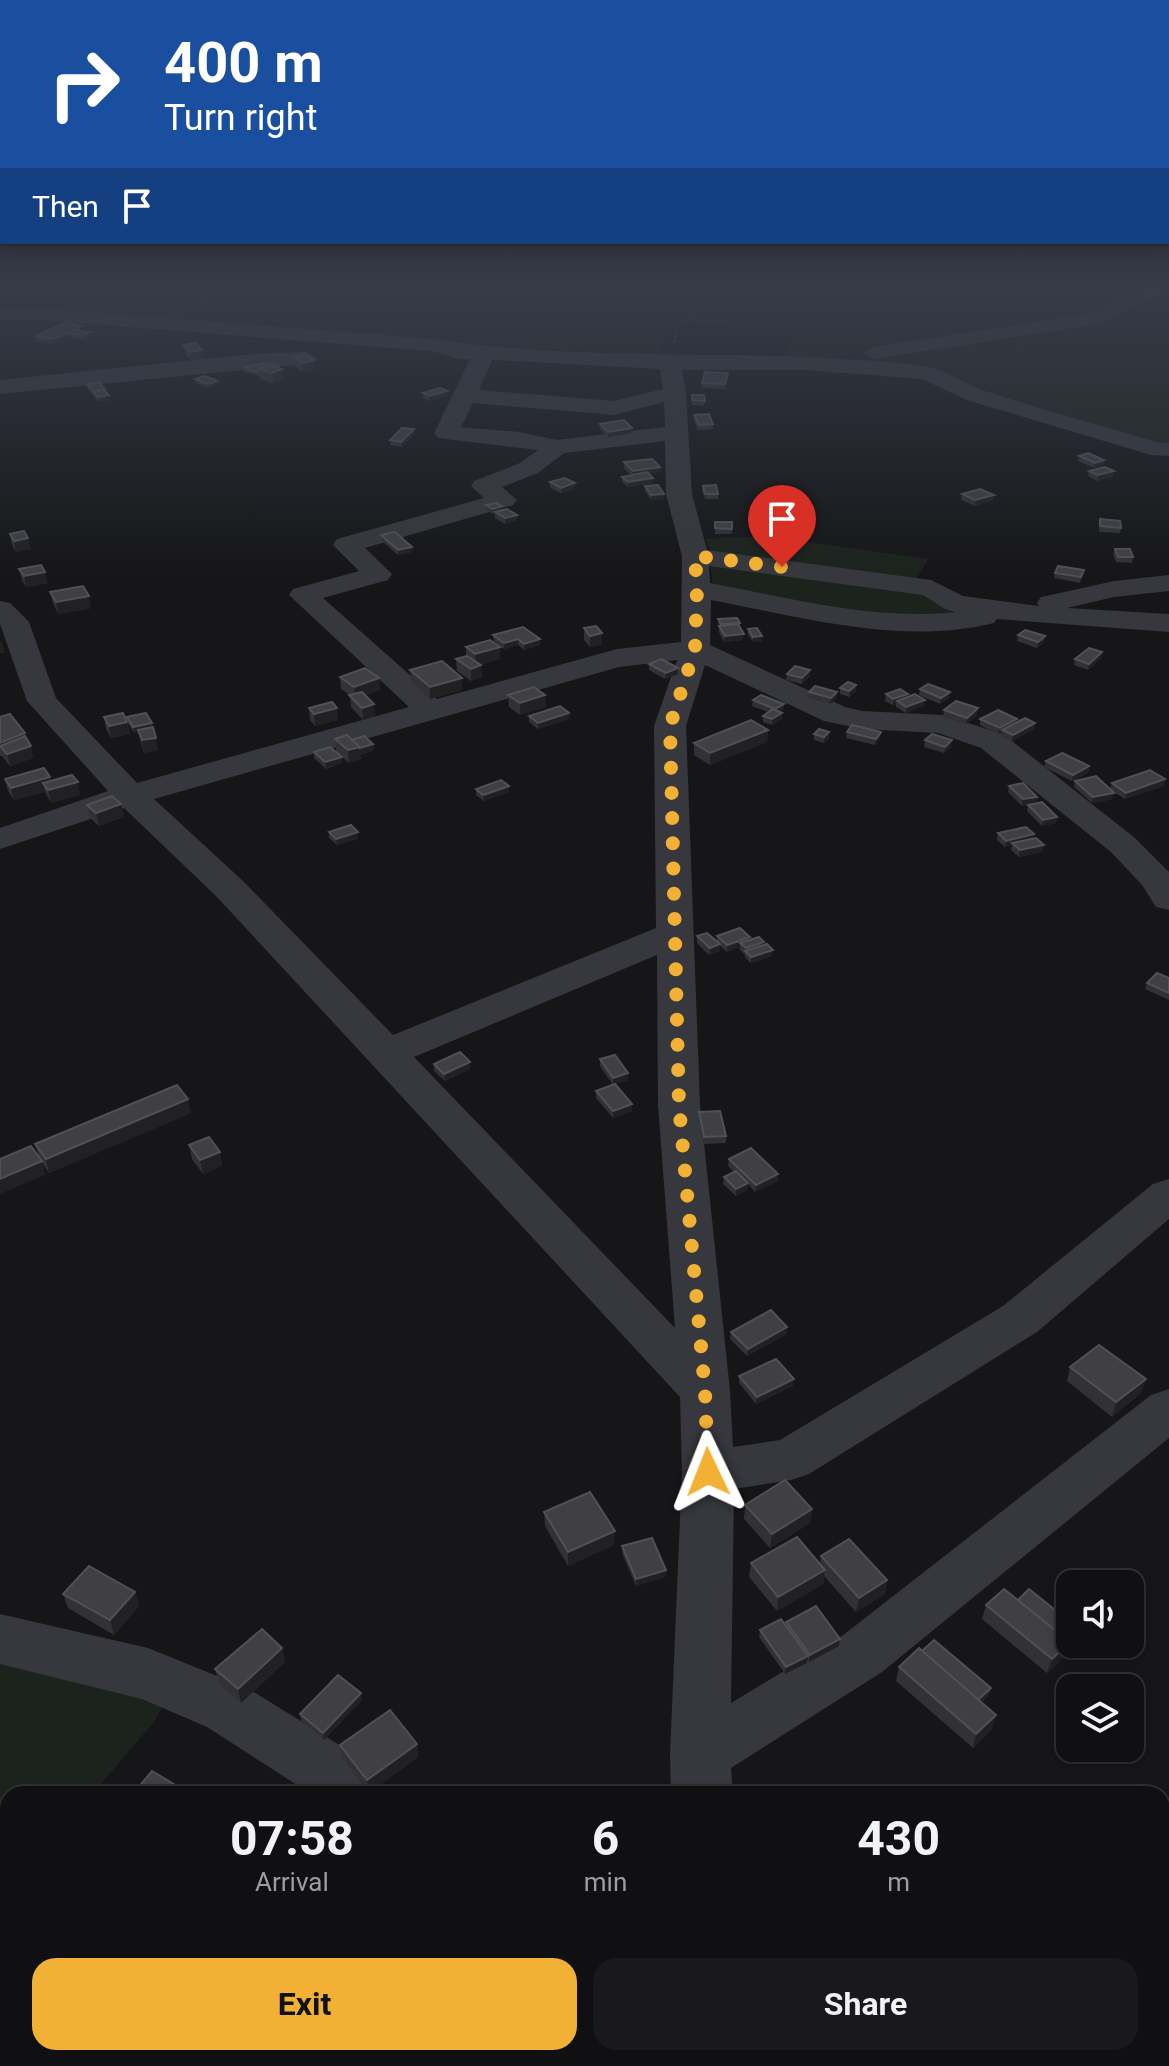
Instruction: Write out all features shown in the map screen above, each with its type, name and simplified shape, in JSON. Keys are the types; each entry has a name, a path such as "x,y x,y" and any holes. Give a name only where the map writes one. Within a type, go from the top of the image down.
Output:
{"street":[{"path":"0,387 52,381"},
{"path":"473,381 446,433 519,439 557,447"},
{"path":"606,381 674,397"},
{"path":"465,396 614,408 736,381"},
{"path":"945,381 975,395 1166,451"},
{"path":"433,712 303,595 378,574 346,545 504,500 483,486 529,468 557,447 674,397"},
{"path":"674,397 679,494 696,572 695,649 670,726 679,1105 705,1391 708,1472 701,1774"},
{"path":"696,572 870,620 958,622 1013,613 1114,589 1169,583"},
{"path":"696,572 931,588 955,603 1013,613 1169,623"},
{"path":"0,609 15,622 42,701 130,795 230,889 705,1391"},
{"path":"0,839 130,795 617,658 695,649 835,714 862,720 942,724 992,741 1123,845 1156,879 1169,899"},
{"path":"387,1053 674,934"},
{"path":"708,1472 791,1459 1020,1319 1169,1195"},
{"path":"701,1774 862,1654 1169,1409"},
{"path":"0,1639 148,1674 228,1708 336,1776 345,1786"}],"path":[{"path":"674,397 675,381"}],"shaded area":[{"path":"946,381 1169,381 1169,446 1157,447"},
{"path":"765,536 928,559 916,580 713,555 705,539"},
{"path":"710,560 923,589 988,612 874,616 713,589"},
{"path":"0,1652 171,1692 153,1723 99,1786 0,1786"}],"building":[{"path":"702,381 726,381 725,384"},
{"path":"99,382 105,389 93,391 87,384"},
{"path":"440,388 447,391 429,396 423,393"},
{"path":"104,390 109,395 98,397 93,392"},
{"path":"692,395 704,395 705,401 692,400"},
{"path":"709,414 713,424 699,425 694,415"},
{"path":"624,420 632,428 608,432 600,424"},
{"path":"402,428 414,429 401,442 390,440"},
{"path":"1088,453 1104,460 1095,463 1079,456"},
{"path":"652,459 660,467 633,471 624,462"},
{"path":"1105,467 1114,471 1098,475 1089,471"},
{"path":"647,472 653,478 628,482 622,477"},
{"path":"564,478 575,483 561,488 550,482"},
{"path":"658,485 664,494 651,495 645,486"},
{"path":"716,485 718,494 705,494 703,486"},
{"path":"980,489 994,495 975,500 962,494"},
{"path":"496,503 502,506 493,509 486,505"},
{"path":"507,509 517,515 505,518 495,512"},
{"path":"1100,519 1120,521 1121,528 1100,526"},
{"path":"715,522 732,522 732,529 715,528"},
{"path":"24,531 28,538 14,541 10,534"},
{"path":"395,532 412,547 398,550 381,535"},
{"path":"1115,549 1130,549 1133,557 1118,557"},
{"path":"41,565 45,572 24,576 19,569"},
{"path":"1058,566 1084,570 1081,577 1055,573"},
{"path":"83,586 89,596 56,602 50,592"},
{"path":"737,618 740,623 721,624 718,619"},
{"path":"738,624 744,634 725,636 719,626"},
{"path":"596,626 602,633 590,636 584,628"},
{"path":"523,627 540,639 524,644 518,639 504,643 493,635"},
{"path":"757,628 762,636 753,637 748,629"},
{"path":"1025,630 1045,636 1038,642 1018,635"},
{"path":"490,640 500,647 475,654 466,647"},
{"path":"1089,648 1102,652 1089,664 1075,659"},
{"path":"467,656 481,665 471,669 456,659"},
{"path":"661,659 678,668 666,673 649,664"},
{"path":"442,661 462,678 430,687 410,670"},
{"path":"795,666 810,670 802,678 787,674"},
{"path":"365,668 379,678 354,687 340,677"},
{"path":"848,682 856,685 849,691 840,688"},
{"path":"928,684 950,692 941,698 920,689"},
{"path":"815,686 837,692 831,698 809,692"},
{"path":"534,687 545,695 520,703 508,695"},
{"path":"900,689 908,694 893,699 886,694"},
{"path":"362,692 374,704 362,708 349,695"},
{"path":"915,694 925,700 906,707 897,701"},
{"path":"761,695 784,704 775,709 753,700"},
{"path":"956,701 978,708 967,718 944,710"},
{"path":"332,702 337,708 314,714 309,708"},
{"path":"560,706 569,713 538,723 529,716"},
{"path":"773,709 782,713 772,719 763,716"},
{"path":"998,710 1017,719 1000,728 980,719"},
{"path":"123,713 127,722 109,726 104,717"},
{"path":"146,713 152,723 133,727 127,717"},
{"path":"10,714 25,733 0,743 0,717"},
{"path":"1025,718 1035,723 1013,735 1002,730"},
{"path":"751,720 768,730 710,753 694,743"},
{"path":"852,725 881,732 876,739 847,732"},
{"path":"153,727 156,738 142,740 138,730"},
{"path":"819,729 829,732 824,737 814,734"},
{"path":"932,734 952,740 945,747 925,740"},
{"path":"347,735 360,747 348,750 335,739"},
{"path":"25,736 31,746 7,754 0,746"},
{"path":"364,736 373,744 360,748 352,740"},
{"path":"330,747 342,757 325,762 314,752"},
{"path":"1062,753 1089,766 1073,775 1046,761"},
{"path":"44,768 50,777 11,788 5,779"},
{"path":"1150,770 1165,779 1126,793 1112,783"},
{"path":"72,775 78,782 48,790 43,783"},
{"path":"1096,776 1114,793 1093,797 1075,781"},
{"path":"501,780 509,786 483,795 476,789"},
{"path":"1023,783 1037,797 1023,799 1009,786"},
{"path":"112,796 121,804 96,813 87,805"},
{"path":"1042,802 1057,817 1043,820 1028,805"},
{"path":"351,825 358,832 336,839 329,832"},
{"path":"1026,827 1034,834 1006,841 998,833"},
{"path":"1036,838 1044,845 1020,850 1012,843"},
{"path":"740,928 750,937 727,945 717,936"},
{"path":"707,933 720,944 710,948 697,936"},
{"path":"759,937 764,942 746,948 740,943"},
{"path":"767,944 773,950 751,957 745,951"},
{"path":"1157,973 1169,978 1169,993 1147,983"},
{"path":"460,1052 470,1062 444,1074 434,1064"},
{"path":"615,1055 628,1073 613,1078 600,1059"},
{"path":"615,1084 632,1104 613,1111 596,1091"},
{"path":"177,1085 188,1099 46,1159 35,1144"},
{"path":"720,1111 726,1136 704,1137 699,1112"},
{"path":"209,1137 220,1152 200,1160 189,1145"},
{"path":"31,1146 42,1161 0,1179 0,1159"},
{"path":"751,1148 778,1174 756,1185 729,1159"},
{"path":"736,1171 748,1183 736,1189 724,1177"},
{"path":"771,1310 787,1327 748,1349 731,1332"},
{"path":"1099,1345 1146,1379 1116,1402 1070,1367"},
{"path":"776,1359 794,1379 757,1397 739,1376"},
{"path":"785,1480 812,1509 772,1534 745,1505"},
{"path":"590,1492 615,1531 568,1552 544,1512"},
{"path":"797,1537 825,1570 778,1597 751,1563"},
{"path":"652,1538 666,1570 636,1579 622,1546"},
{"path":"849,1539 887,1580 859,1598 821,1556"},
{"path":"89,1566 135,1592 110,1620 63,1594"},
{"path":"1004,1589 1056,1631 1056,1655 1052,1659 986,1605"},
{"path":"1029,1589 1056,1611 1056,1631 1018,1600"},
{"path":"816,1606 840,1639 810,1655 786,1622"},
{"path":"781,1619 808,1656 786,1667 760,1630"},
{"path":"262,1629 282,1648 238,1689 215,1669"},
{"path":"934,1640 991,1688 978,1700 922,1651"},
{"path":"919,1648 996,1715 976,1734 899,1667"},
{"path":"338,1675 361,1693 323,1733 300,1714"},
{"path":"390,1710 417,1744 367,1780 340,1745"},
{"path":"152,1771 177,1786 140,1786"}],"route":[{"path":"708,1472 705,1391 679,1105 670,726 695,649 695,556 782,567"}]}
